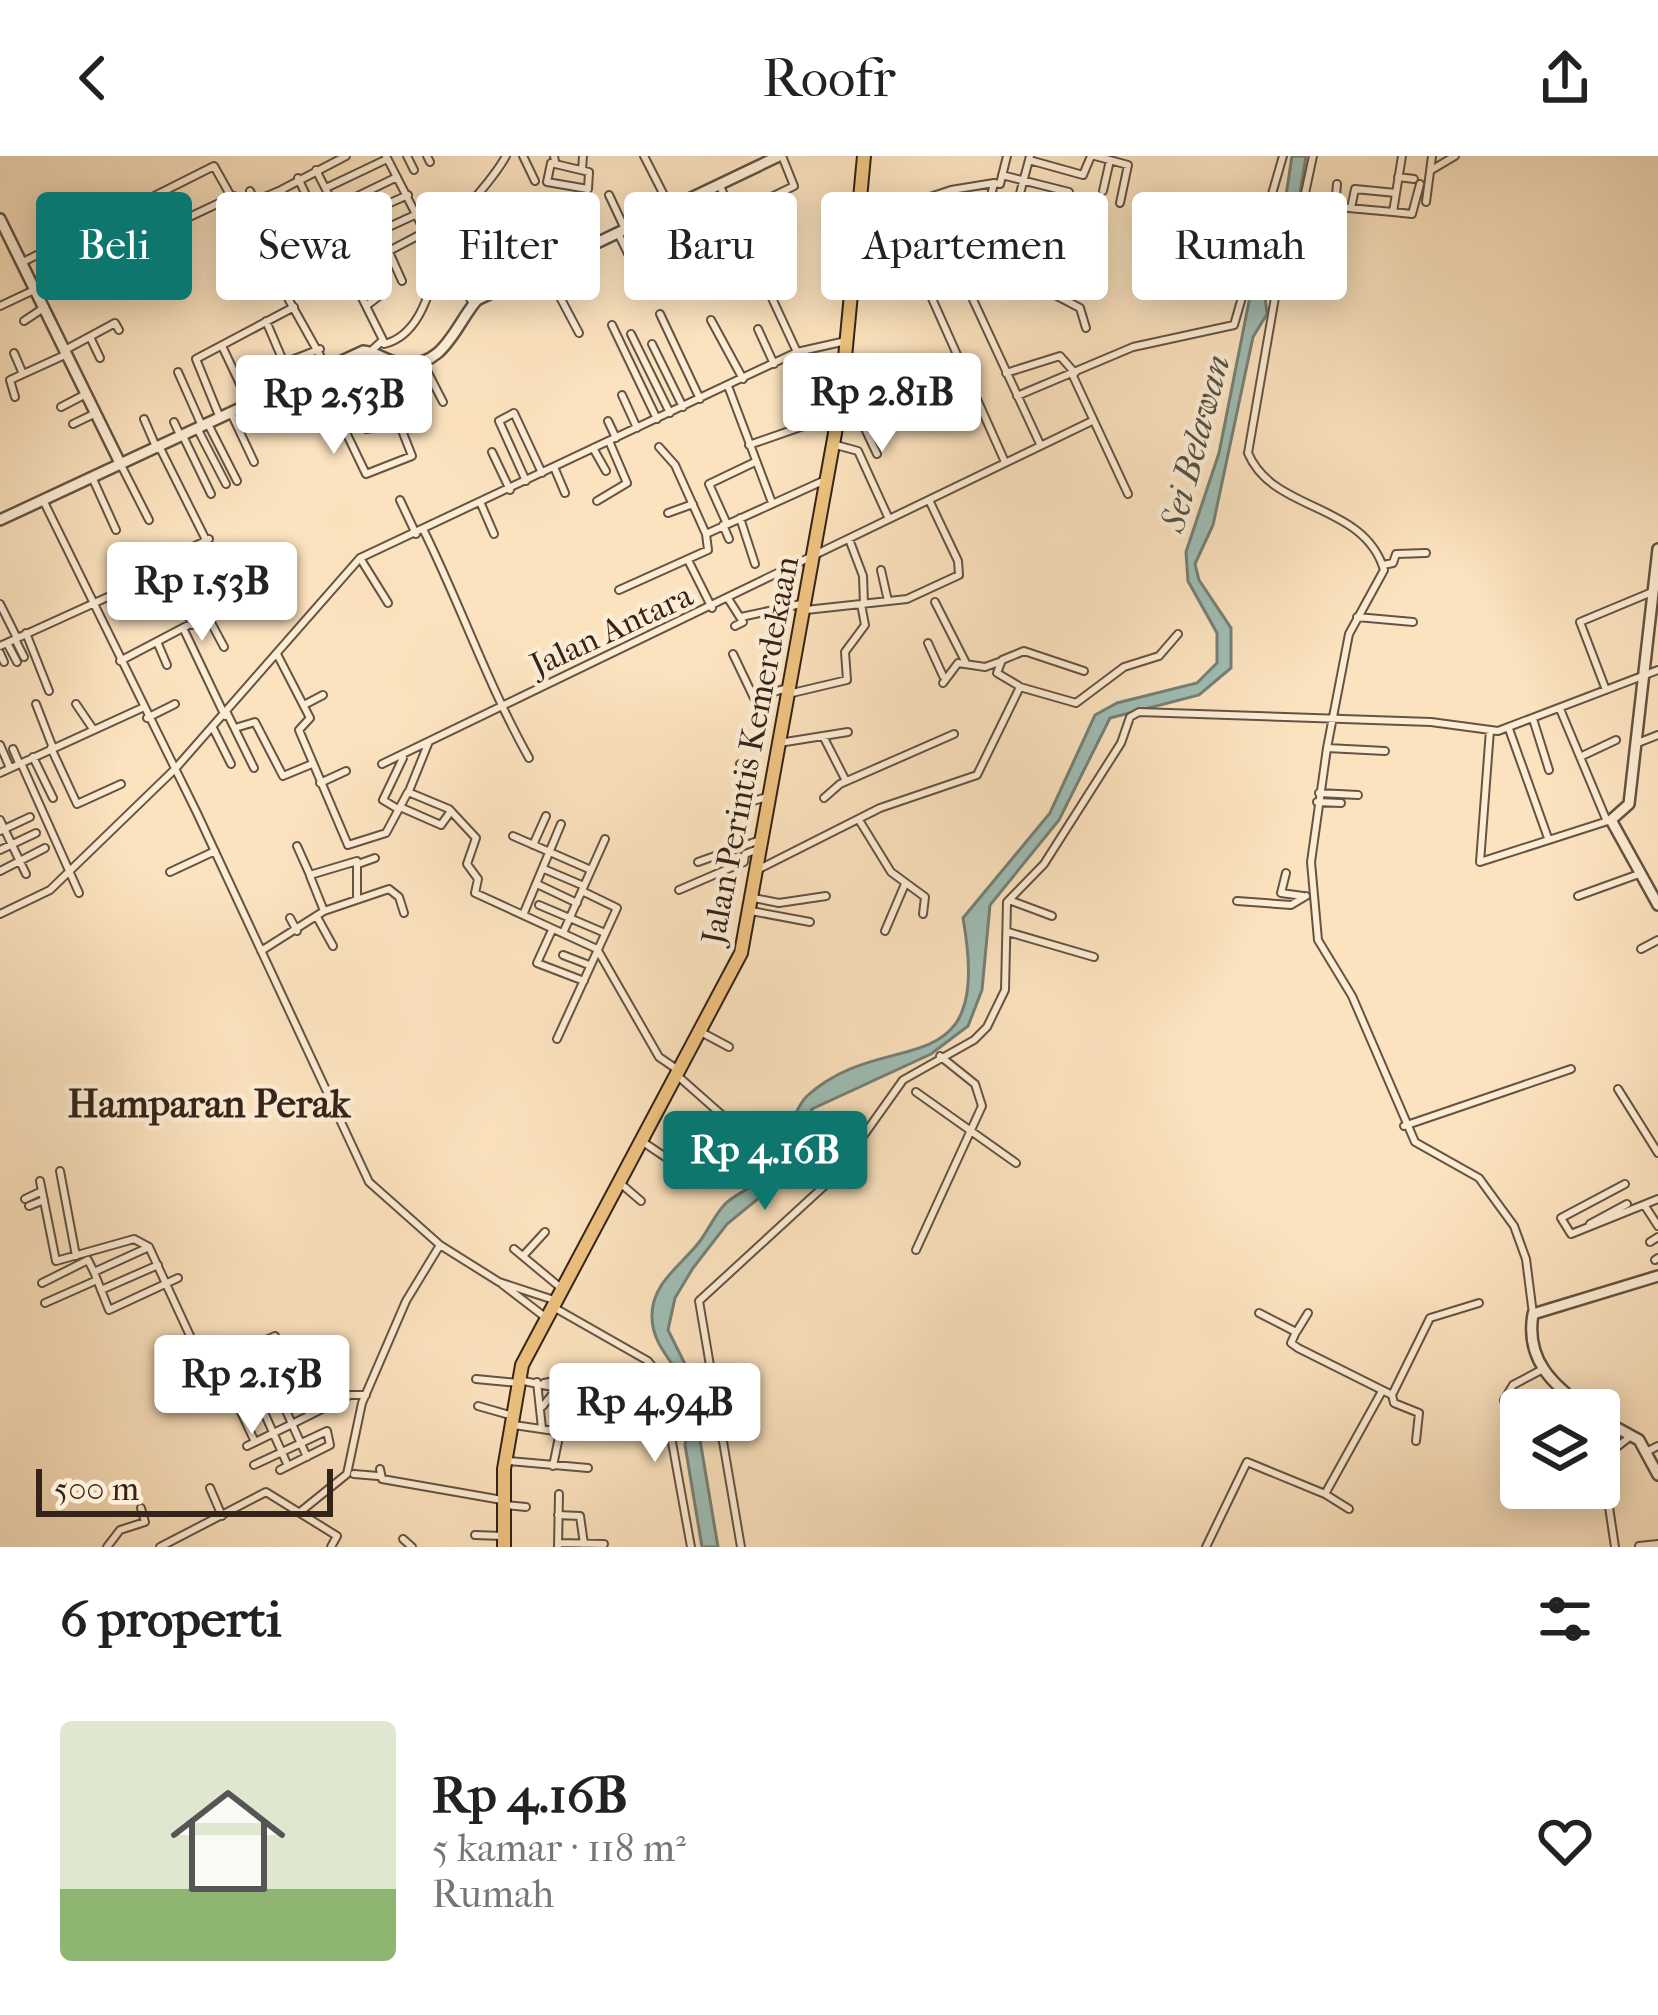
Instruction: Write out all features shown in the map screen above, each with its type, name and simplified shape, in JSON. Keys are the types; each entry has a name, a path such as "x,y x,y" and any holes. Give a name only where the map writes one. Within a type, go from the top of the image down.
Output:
{"main road":[{"name":"Jalan Perintis Kemerdekaan","path":"860,192 864,156"},
{"name":"Jalan Perintis Kemerdekaan","path":"503,1541 505,1462 519,1382 553,1303 741,956 765,843 840,406 850,300"}],"street":[{"path":"265,182 271,192 281,190 346,156"},
{"path":"407,156 414,170"},
{"path":"479,192 506,156"},
{"path":"524,156 535,181"},
{"path":"582,170 583,156"},
{"path":"644,156 662,192"},
{"path":"746,156 753,169"},
{"path":"702,192 781,156 794,186 779,192"},
{"path":"945,192 1000,184 1007,156"},
{"path":"1020,192 1029,158 1083,175 1093,156 1128,166 1120,203"},
{"path":"1018,396 1132,347 1234,326 1282,156"},
{"path":"1312,156 1304,198 1286,234 1248,450 1256,468 1278,486 1358,530 1383,565 1383,575 1357,617 1333,718 1318,797 1309,897 1319,944 1352,996 1404,1126 1418,1145 1479,1178 1514,1226 1526,1259 1533,1314 1531,1342 1543,1370 1558,1389"},
{"path":"1393,212 1402,156"},
{"path":"1426,202 1432,156"},
{"path":"1432,168 1455,156"},
{"path":"326,188 387,158 416,212"},
{"path":"552,159 590,173 587,189 550,183 552,159"},
{"path":"1103,191 1110,160"},
{"path":"23,262 209,165 231,192"},
{"path":"316,170 329,192"},
{"path":"1002,176 1069,192"},
{"path":"365,192 397,177"},
{"path":"1347,208 1413,213 1417,181 1398,177"},
{"path":"298,178 305,192"},
{"path":"992,192 994,183"},
{"path":"719,184 723,192"},
{"path":"1336,192 1337,184"},
{"path":"1351,208 1355,189 1396,193"},
{"path":"392,201 408,195"},
{"path":"609,195 624,239"},
{"path":"0,219 36,287"},
{"path":"600,241 624,230"},
{"path":"392,258 402,280"},
{"path":"0,305 36,289"},
{"path":"42,300 148,520"},
{"path":"290,300 320,349 340,396 340,420 366,474 414,454 371,351"},
{"path":"363,300 383,344"},
{"path":"366,306 372,300"},
{"path":"0,520 400,338 413,324 424,300"},
{"path":"371,351 401,363 422,361 456,335 479,300"},
{"path":"561,300 579,333"},
{"path":"772,300 796,352"},
{"path":"932,300 1005,463"},
{"path":"973,300 1040,445"},
{"path":"1064,300 1080,308 1086,328"},
{"path":"24,321 45,307"},
{"path":"254,462 196,359 294,307"},
{"path":"660,314 700,399"},
{"path":"711,320 743,379"},
{"path":"266,321 284,363 320,349"},
{"path":"15,397 9,382 115,323 119,330"},
{"path":"612,325 657,418"},
{"path":"758,329 774,364"},
{"path":"631,334 670,413"},
{"path":"90,337 100,358"},
{"path":"0,914 50,890 175,769 360,558 796,352 846,341"},
{"path":"652,344 682,407"},
{"path":"222,346 250,404"},
{"path":"14,353 23,374"},
{"path":"1006,373 1060,356 1074,375 1090,422 1127,494"},
{"path":"422,361 443,402"},
{"path":"178,372 226,484"},
{"path":"728,386 771,500"},
{"path":"840,406 876,386"},
{"path":"61,407 86,394"},
{"path":"622,395 637,428"},
{"path":"749,445 852,401 877,454"},
{"path":"340,420 356,412 366,429 378,427"},
{"path":"73,424 96,413"},
{"path":"526,481 499,421 514,413 542,473"},
{"path":"144,419 186,507 194,508 236,600"},
{"path":"596,501 627,483 608,421"},
{"path":"174,422 211,494"},
{"name":"Jalan Antara","path":"382,764 1090,422"},
{"path":"202,426 237,481"},
{"path":"833,445 858,451 889,519"},
{"path":"620,590 711,549 675,464 659,447"},
{"path":"593,448 606,471"},
{"path":"492,452 509,490"},
{"path":"729,539 709,484 755,462"},
{"path":"554,467 565,493"},
{"path":"92,477 116,530"},
{"path":"706,534 771,500 826,480"},
{"path":"43,500 369,1181 440,1245 499,1282 553,1303 648,1361 660,1376 691,1547"},
{"path":"741,617 911,597 962,572 928,500"},
{"path":"481,504 494,534"},
{"path":"668,513 693,504"},
{"path":"405,507 464,610 501,707 529,758"},
{"path":"740,518 755,564"},
{"path":"7,644 168,569 186,558 185,551 209,539"},
{"path":"733,654 755,699 848,680 847,647 866,625 863,576 849,539"},
{"path":"1490,730 1480,862 1609,819 1628,808 1654,619 1658,549"},
{"path":"1383,565 1393,562 1396,554 1426,553"},
{"path":"360,558 388,603"},
{"path":"688,560 712,608"},
{"path":"168,569 193,625"},
{"path":"881,570 888,601"},
{"path":"120,661 290,576"},
{"path":"1606,690 1580,622 1652,592"},
{"path":"729,600 743,624 735,626"},
{"path":"935,602 965,661 985,668 1029,650 1084,671"},
{"path":"0,604 7,644 4,662"},
{"path":"208,617 224,647"},
{"path":"1357,617 1413,622"},
{"path":"185,631 254,768"},
{"path":"0,634 20,660"},
{"path":"26,634 49,691"},
{"path":"1002,660 997,674 1066,704 1076,703 1124,667 1159,656 1178,634"},
{"path":"158,644 167,665"},
{"path":"928,644 943,679 965,661"},
{"path":"277,654 310,719 299,730 356,862 357,897"},
{"path":"741,1547 700,1301 834,1178 892,1090 978,1037 997,1010 1008,972 1009,899 1044,864 1134,714 1333,718 1509,729 1658,670"},
{"path":"759,869 859,820 976,775 1020,687"},
{"path":"304,705 323,695"},
{"path":"36,704 76,804 121,784"},
{"path":"76,704 93,729"},
{"path":"147,718 175,704"},
{"path":"0,773 142,708"},
{"path":"1560,709 1609,819 1658,905"},
{"path":"1533,719 1549,770"},
{"path":"235,728 254,721 283,776 312,764"},
{"path":"213,728 231,764"},
{"path":"1509,729 1549,839"},
{"path":"779,742 848,732"},
{"path":"824,798 846,781 954,734"},
{"path":"1635,744 1658,735"},
{"path":"823,736 846,781"},
{"path":"1582,756 1616,740"},
{"path":"350,847 386,833 428,744"},
{"path":"0,745 10,768"},
{"path":"1327,748 1385,751"},
{"path":"13,749 80,893"},
{"path":"405,755 383,800 441,824 452,811"},
{"path":"33,758 53,798"},
{"path":"740,764 750,802 770,796"},
{"path":"44,778 62,771"},
{"path":"320,783 346,771"},
{"path":"408,792 452,811 476,838 467,864 478,879 475,893 597,949 659,1057 731,1123"},
{"path":"1318,797 1358,795"},
{"path":"1318,797 1341,803"},
{"path":"533,845 546,816"},
{"path":"26,874 1,827 31,818"},
{"path":"859,820 880,858 905,884 926,897 923,914"},
{"path":"523,915 561,824"},
{"path":"0,850 36,833"},
{"path":"513,836 591,870"},
{"path":"563,933 605,839"},
{"path":"698,862 765,843"},
{"path":"679,890 744,862 746,854 765,843"},
{"path":"297,846 333,946"},
{"path":"0,871 45,848"},
{"path":"170,872 215,851"},
{"path":"310,875 375,858"},
{"path":"544,869 616,907 557,1039"},
{"path":"1286,872 1281,893 1309,897"},
{"path":"1578,896 1639,874"},
{"path":"537,884 577,904"},
{"path":"885,931 905,884"},
{"path":"261,951 357,897 389,889 399,897 404,913"},
{"path":"1244,890 1240,901 1292,905 1309,897"},
{"path":"1261,903 1262,892"},
{"path":"753,905 826,896"},
{"path":"1009,899 1052,916"},
{"path":"539,905 604,933"},
{"path":"753,905 810,922"},
{"path":"290,917 297,931"},
{"path":"552,929 537,963 584,980"},
{"path":"1007,932 1094,957"},
{"path":"1641,949 1658,940"},
{"path":"563,955 589,965"},
{"path":"698,1031 730,1047"},
{"path":"916,1250 974,1133 983,1102 975,1084 940,1057"},
{"path":"1404,1126 1571,1069"},
{"path":"1618,1089 1658,1153"},
{"path":"916,1092 1016,1163"},
{"path":"640,1140 689,1173"},
{"path":"60,1171 76,1256"},
{"path":"40,1181 56,1261 88,1256"},
{"path":"617,1181 641,1202"},
{"path":"1630,1208 1621,1186 1561,1218 1571,1234 1658,1199"},
{"path":"27,1203 43,1196"},
{"path":"1646,1206 1658,1226"},
{"path":"32,1217 46,1210"},
{"path":"523,1256 545,1232"},
{"path":"42,1283 88,1256 134,1239 149,1247 223,1407 291,1373"},
{"path":"300,1512 347,1474 366,1395 406,1301 440,1245"},
{"path":"45,1303 149,1247"},
{"path":"514,1249 553,1303"},
{"path":"88,1256 109,1310 178,1278"},
{"path":"100,1291 158,1265"},
{"path":"1533,1314 1658,1276"},
{"path":"499,1282 553,1303"},
{"path":"1416,1442 1419,1414 1394,1403 1392,1395 1430,1318 1479,1303"},
{"path":"1259,1312 1296,1332"},
{"path":"1308,1313 1292,1342 1298,1348 1392,1395"},
{"path":"205,1367 273,1332 310,1415"},
{"path":"213,1387 283,1356"},
{"path":"1511,1389 1543,1370"},
{"path":"476,1379 597,1384"},
{"path":"273,1381 307,1456"},
{"path":"541,1383 542,1427"},
{"path":"543,1406 558,1383"},
{"path":"254,1390 273,1433 280,1452 284,1468 330,1445 327,1431 280,1452 254,1465"},
{"path":"1324,1494 1381,1393"},
{"path":"236,1399 251,1444 350,1395 366,1395"},
{"path":"478,1406 512,1420 582,1435"},
{"path":"1620,1430 1646,1452 1658,1475"},
{"path":"553,1466 560,1432"},
{"path":"1620,1444 1630,1436"},
{"path":"1646,1452 1658,1446"},
{"path":"505,1462 588,1468"},
{"path":"1206,1547 1245,1463 1324,1494 1349,1509"},
{"path":"354,1474 379,1472 526,1507"},
{"path":"210,1488 222,1516"},
{"path":"162,1546 266,1492 337,1534 331,1547"},
{"path":"559,1494 558,1545 604,1544"},
{"path":"107,1547 119,1530 145,1522 141,1508"},
{"path":"1609,1509 1615,1547"},
{"path":"558,1515 580,1516 584,1544"},
{"path":"475,1535 503,1541"},
{"path":"403,1539 412,1547"},
{"path":"1639,1546 1658,1544"}],"water":[{"name":"Sei Belawan","path":"1292,156 1306,156 1300,192 1287,192"},
{"name":"Sei Belawan","path":"1249,300 1265,300 1267,314 1253,337 1213,525 1195,564 1199,580 1231,628 1231,668 1199,695 1110,718 1059,820 990,905 982,990 968,1026 931,1054 812,1109 801,1143 775,1185 727,1224 675,1298 668,1330 703,1400 699,1434 718,1547 702,1547 685,1445 692,1398 653,1328 657,1294 722,1207 771,1167 807,1096 838,1075 927,1045 948,1032 963,1009 968,973 963,918 1050,813 1095,715 1117,703 1197,683 1217,663 1217,633 1188,581 1186,552 1219,453"}],"district":[{"name":"Hamparan Perak","path":"209,1103"}]}
